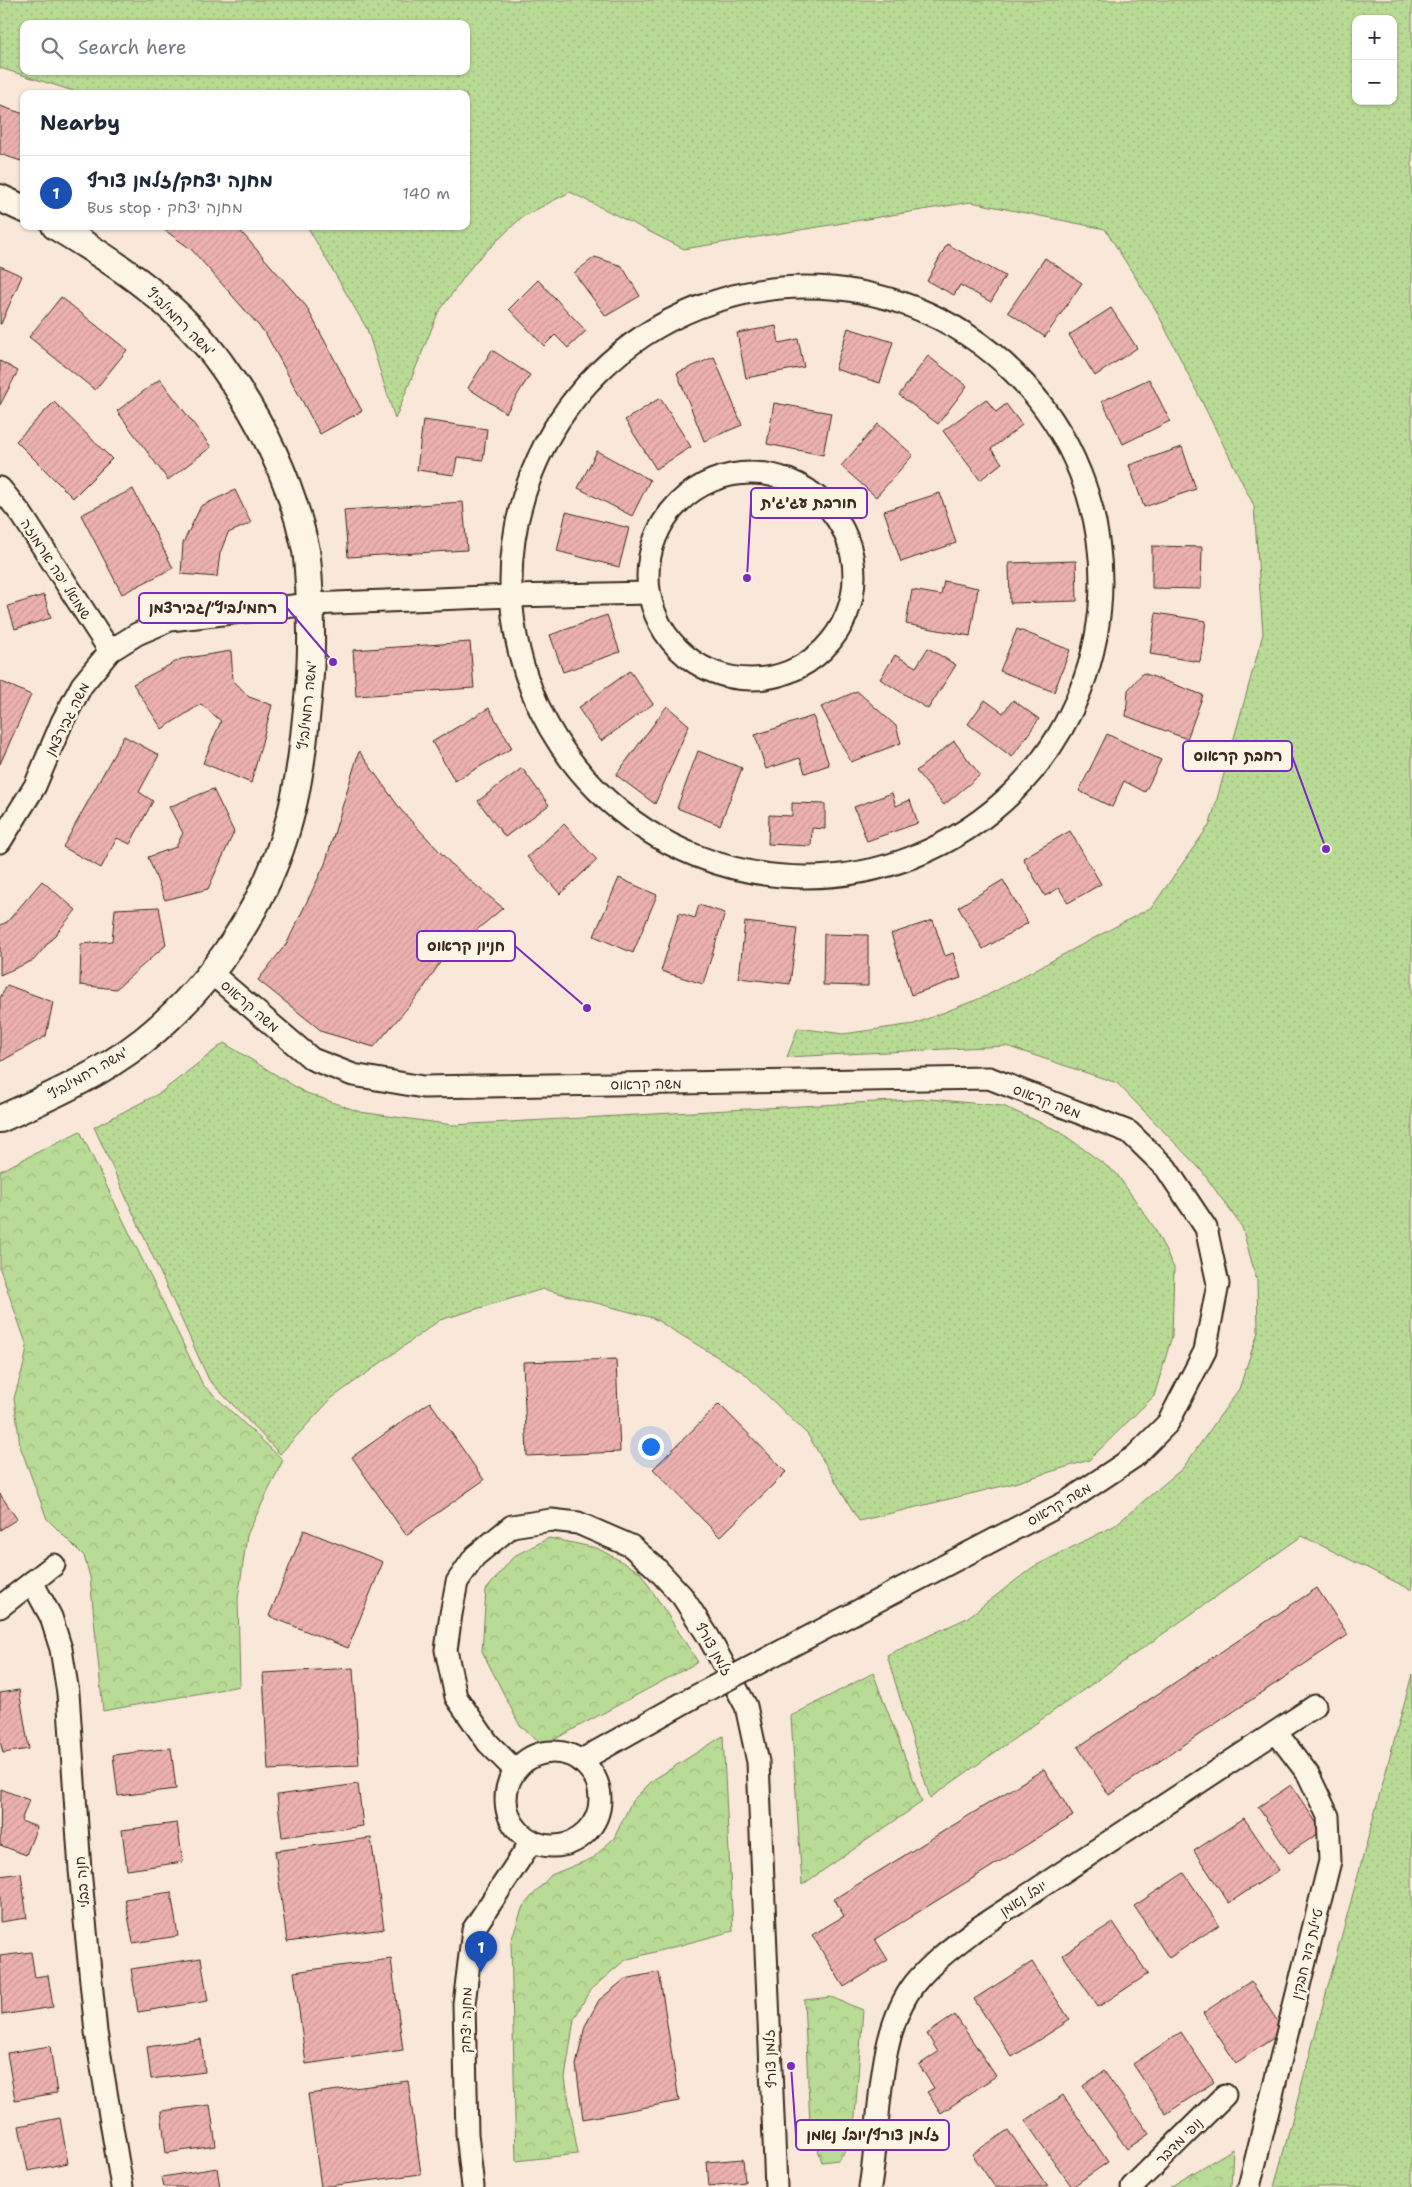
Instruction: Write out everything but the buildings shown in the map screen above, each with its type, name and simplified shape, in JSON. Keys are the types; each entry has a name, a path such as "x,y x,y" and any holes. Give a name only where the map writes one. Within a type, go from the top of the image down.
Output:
{"street":[{"path":"0,198 20,206"},
{"name":"משה רחמילביץ'","path":"0,1119 72,1085 144,1040 165,1021 210,972 236,938 254,910 279,853 289,820 304,739 311,676 313,643 306,548 283,472 248,405 222,365 195,332 160,297 103,255 62,230"},
{"path":"826,286 892,298 954,325 1007,364 1055,423 1080,470 1098,533 1100,612 1086,677 1054,744 1026,780 980,822 943,845 896,864 821,878 775,876 725,867 681,850 633,822 593,788 567,756 533,702 517,643 511,596 513,540 530,474 564,409 610,359 673,316 745,291 826,286"},
{"path":"746,473 767,474 788,480 809,491 826,506 841,527 852,557 853,587 846,615 838,632 822,650 801,667 776,677 747,680 719,675 693,662 669,640 652,608 649,593 647,576 652,544 661,525 685,496 719,478 746,473"},
{"name":"שמואל יפה ארמוזה","path":"0,488 22,515 110,651"},
{"name":"משה גבירצמן","path":"0,842 34,786 62,722 82,685 110,651 137,634 170,620 311,604 649,593"},
{"name":"משה קראוס","path":"210,972 312,1059 353,1075 423,1087 989,1078 1129,1132 1166,1168 1206,1228 1218,1284 1205,1351 1168,1423 1134,1457 1068,1500 692,1698 580,1761"},
{"name":"זלמן צורף","path":"515,1770 488,1743 456,1697 446,1650 456,1582 475,1556 512,1526 551,1520 578,1523 631,1546 675,1589 708,1636 746,1706 758,1762 776,2187"},
{"path":"0,1607 54,1565"},
{"name":"חנה בבלי","path":"32,1582 51,1616 61,1649 66,1676 80,1870 96,2032 122,2187"},
{"name":"יובל נאמן","path":"870,2187 887,2046 897,2013 914,1984 940,1958 975,1930 1315,1706"},
{"name":"טיילת דוד חבקין","path":"1249,2187 1330,1862 1328,1816 1308,1774 1276,1732"},
{"path":"559,1752 580,1761 592,1772 599,1788 600,1804 592,1826 580,1838 565,1845 549,1847 531,1842 518,1832 509,1818 505,1802 508,1784 515,1770 528,1759 543,1753 559,1752"},
{"name":"מחנה יצחק","path":"473,2187 467,2134 464,2004 473,1930 531,1842"},
{"name":"נופי מדבר","path":"1132,2187 1225,2095"}],"green space":[{"path":"0,0 1412,0 1412,1590 1302,1536 930,1798 887,1655 967,1618 1033,1567 1114,1526 1183,1468 1239,1389 1258,1332 1257,1281 1242,1227 1201,1170 1117,1083 1006,1046 787,1057 798,1028 843,1034 914,1024 986,996 1152,907 1210,824 1263,634 1254,506 1156,310 1105,229 971,202 684,249 570,192 522,217 475,262 438,313 395,419 367,329 309,230 470,230 470,90 70,90 22,75 470,75 470,20 20,20 20,74 0,68"},
{"path":"224,1043 304,1092 360,1112 453,1125 930,1099 1003,1106 1059,1131 1116,1173 1154,1227 1174,1268 1172,1336 1154,1396 1089,1460 1011,1484 859,1521 808,1435 744,1373 653,1318 543,1289 440,1320 332,1398 280,1454 209,1380 94,1127 160,1093"},
{"path":"80,1131 203,1385 283,1460 247,1535 238,1599 240,1686 103,1711 90,1577 84,1556 47,1519 20,1446 14,1398 27,1346 0,1269 0,1171"},
{"path":"549,1538 597,1548 640,1572 698,1662 544,1745 520,1726 482,1651 486,1590 514,1556"},
{"path":"873,1673 922,1802 802,1885 791,1716"},
{"path":"1412,1674 1412,2187 1274,2187 1411,1678"},
{"path":"723,1736 733,1931 625,1960 590,1990 574,2019 565,2078 578,2154 516,2161 511,1941 523,1906 551,1875 593,1858 614,1838 632,1801 653,1780"},
{"path":"831,1997 863,2010 853,2143 838,2160 822,2162 810,2124 804,2000"},
{"path":"1233,2149 1231,2187 1170,2187"}],"place":[{"name":"חורבת עג'ג'ת","path":"747,578"},
{"name":"רחמילביץ׳/גבירצמן","path":"333,662"},
{"name":"רחבת קראוס","path":"1326,849"},
{"name":"חניון קראוס","path":"587,1008"},
{"name":"מחנה יצחק/זלמן צורף","path":"481,1972"},
{"name":"זלמן צורף/יובל נאמן","path":"791,2066"}]}
